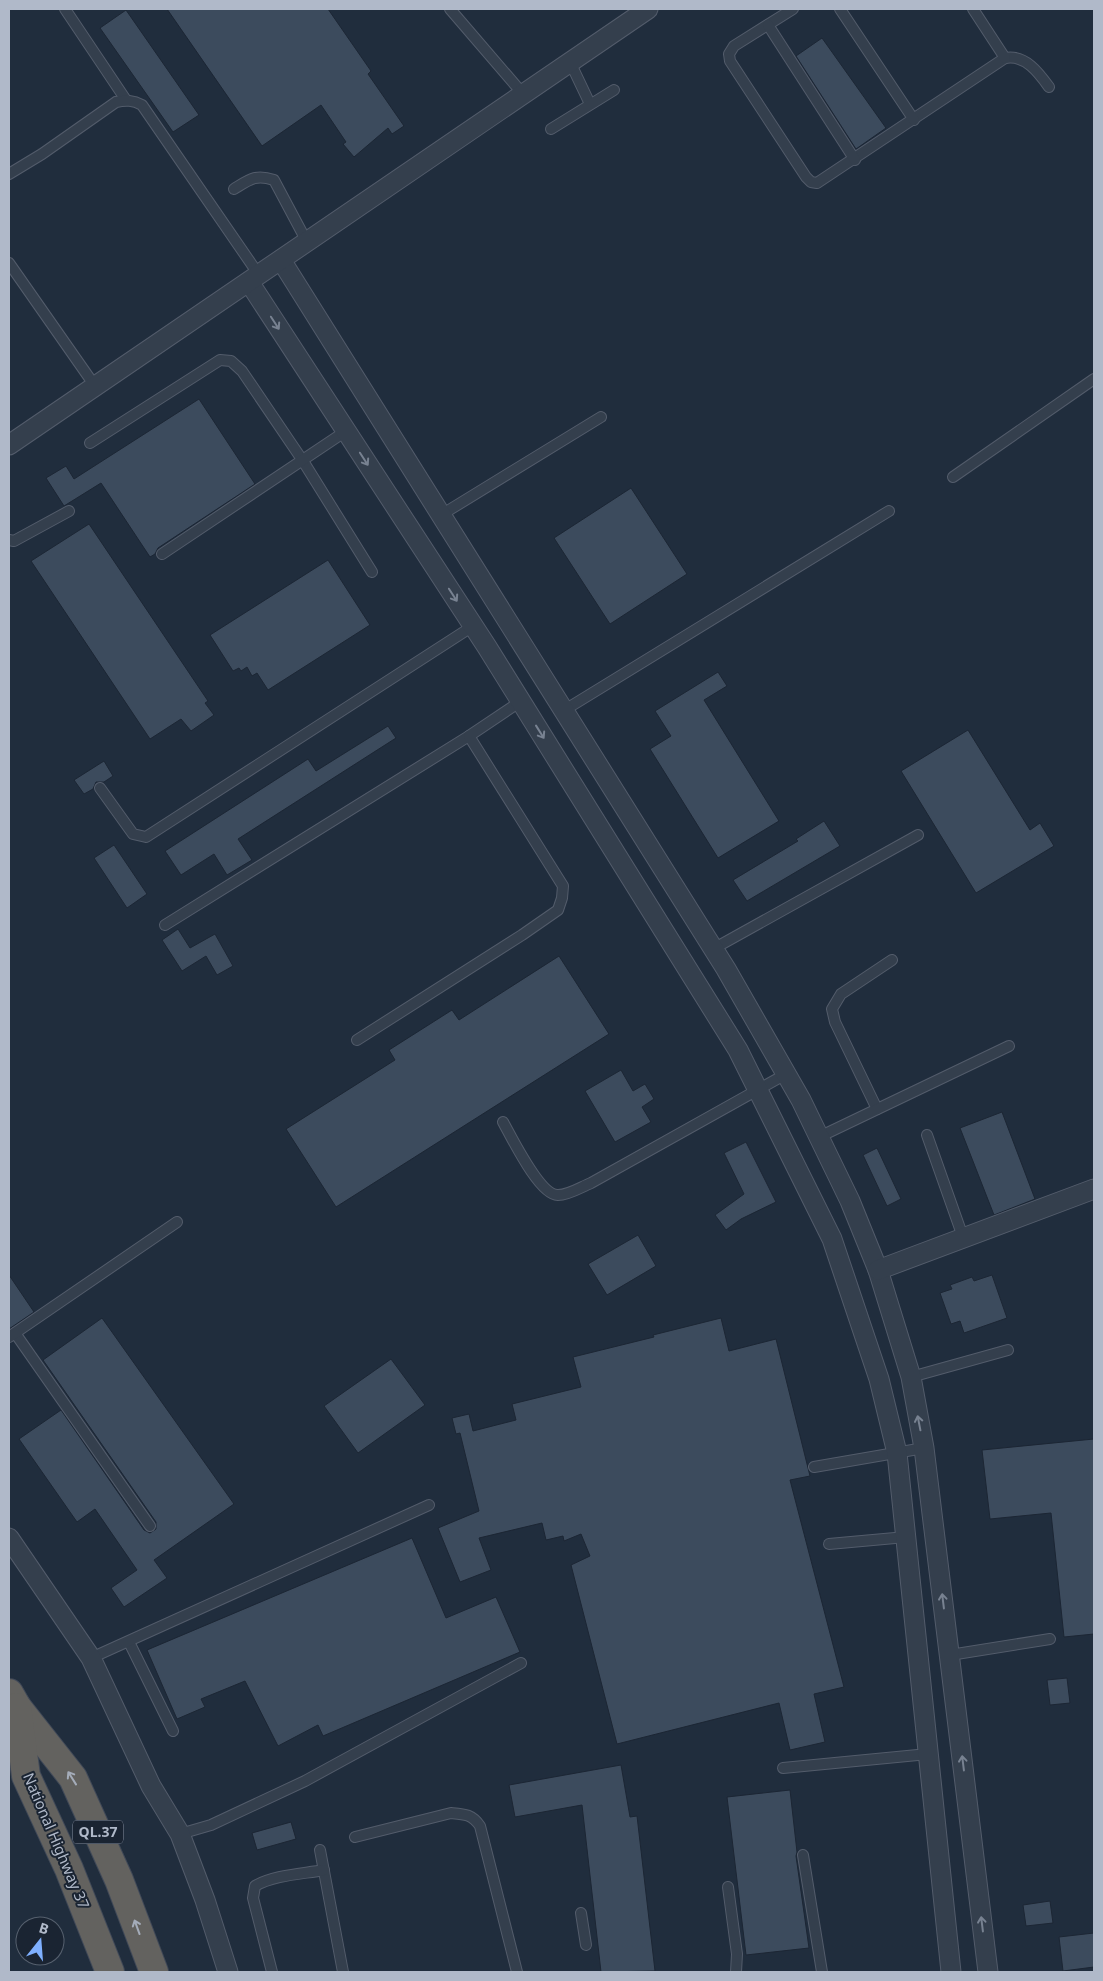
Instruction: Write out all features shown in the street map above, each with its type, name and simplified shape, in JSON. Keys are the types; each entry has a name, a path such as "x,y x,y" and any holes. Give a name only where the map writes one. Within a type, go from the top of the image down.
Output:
{"highway":[{"name":"National Highway 37","path":"11,1704 26,1776 70,1869 110,1972"},
{"name":"National Highway 37","path":"11,1704 73,1778 120,1880 154,1972"}],"street":[{"path":"9,445 648,9"},
{"path":"281,260 713,949 786,1074 850,1201 878,1270 911,1377 924,1448 988,1972"},
{"path":"254,279 346,431 521,701 738,1050 832,1239 879,1379 897,1453 951,1972"},
{"path":"878,1270 1094,1189"},
{"path":"9,1538 91,1658 147,1778 180,1834 205,1900 228,1972"}],"lane":[{"path":"65,9 126,100"},
{"path":"450,9 523,94"},
{"path":"793,9 730,50 730,61 811,182 818,183 855,160 1005,58 1012,57 1028,64 1038,72 1049,87"},
{"path":"840,9 914,120"},
{"path":"973,9 1005,58"},
{"path":"768,25 855,160"},
{"path":"570,62 590,104"},
{"path":"550,130 614,90"},
{"path":"9,174 42,154 116,102 126,100 136,102 142,106 254,279"},
{"path":"234,189 253,178 264,177 274,180 307,242"},
{"path":"9,263 95,386"},
{"path":"90,443 220,360 231,361 242,371 303,461 372,572"},
{"path":"953,477 1094,380"},
{"path":"441,515 601,417"},
{"path":"162,554 346,431"},
{"path":"9,540 14,541 69,511"},
{"path":"563,711 889,511"},
{"path":"100,788 133,834 146,838 473,626"},
{"path":"165,925 469,736 521,701"},
{"path":"357,1040 522,936 558,910 563,886 469,736"},
{"path":"713,949 918,834"},
{"path":"877,1109 835,1022 832,1009 841,994 892,960"},
{"path":"819,1137 1009,1046"},
{"path":"503,1122 548,1193 556,1196 568,1194 786,1074"},
{"path":"927,1136 963,1237"},
{"path":"150,1526 12,1335 177,1222"},
{"path":"911,1377 1008,1350"},
{"path":"814,1467 924,1448"},
{"path":"91,1658 429,1506"},
{"path":"829,1544 906,1537"},
{"path":"950,1654 1050,1639"},
{"path":"129,1642 173,1731"},
{"path":"180,1834 211,1825 305,1781 521,1663"},
{"path":"783,1768 928,1754"},
{"path":"355,1837 451,1813 466,1814 475,1818 480,1826 517,1972"},
{"path":"320,1850 343,1972"},
{"path":"803,1855 822,1972"},
{"path":"272,1972 253,1898 254,1886 280,1878 324,1870"},
{"path":"728,1887 737,1954 736,1972"},
{"path":"581,1913 586,1945"}],"building":[{"path":"167,9 328,9 371,71 368,74 404,126 392,134 388,128 354,157 343,144 346,142 321,105 262,146"},
{"path":"126,10 199,115 173,132 100,28"},
{"path":"822,38 886,128 856,149 796,56"},
{"path":"199,399 255,484 158,548 155,554 150,557 101,483 64,506 46,478 66,466 74,479"},
{"path":"631,488 687,574 610,624 554,538"},
{"path":"89,524 208,701 205,703 214,715 191,731 181,719 150,739 31,561"},
{"path":"328,560 370,625 268,690 257,673 252,676 247,667 241,671 239,668 233,671 210,635"},
{"path":"718,672 727,686 704,700 779,821 718,858 650,749 671,736 655,711"},
{"path":"388,726 396,738 238,839 252,860 227,875 214,854 181,875 165,851 308,759 316,771"},
{"path":"968,730 1030,830 1040,823 1054,846 976,893 901,771"},
{"path":"104,761 113,776 104,782 96,782 93,789 84,794 74,780"},
{"path":"824,821 840,846 747,901 733,880 798,841 796,839"},
{"path":"114,845 147,894 127,908 94,858"},
{"path":"178,929 190,948 215,934 233,966 217,975 206,956 182,971 162,940"},
{"path":"559,956 609,1034 336,1207 286,1129 395,1060 389,1050 452,1010 459,1020"},
{"path":"621,1070 633,1091 645,1084 654,1099 642,1107 651,1122 615,1142 585,1091"},
{"path":"1002,1112 1035,1199 994,1215 960,1128"},
{"path":"746,1142 776,1202 741,1219 726,1230 715,1215 744,1194 724,1153"},
{"path":"877,1148 901,1199 887,1206 863,1155"},
{"path":"638,1235 656,1266 607,1295 588,1264"},
{"path":"9,1275 34,1312 9,1329"},
{"path":"992,1275 1007,1318 964,1333 960,1321 951,1324 940,1293 952,1289 950,1285 972,1277 974,1281"},
{"path":"102,1318 234,1504 154,1560 167,1578 124,1607 111,1588 137,1570 95,1509 77,1522 19,1439 61,1410 144,1530 150,1533 156,1529 156,1522 43,1360"},
{"path":"721,1318 729,1351 776,1339 810,1476 790,1480 844,1687 814,1694 825,1742 790,1750 779,1703 617,1744 571,1565 590,1556 581,1534 564,1541 563,1536 546,1540 542,1523 479,1538 491,1570 460,1582 438,1528 479,1511 460,1433 456,1434 452,1418 469,1414 473,1431 516,1420 512,1404 581,1387 573,1357"},
{"path":"391,1359 425,1405 358,1453 324,1406"},
{"path":"1094,1439 1094,1634 1064,1637 1051,1513 990,1519 982,1450"},
{"path":"412,1538 446,1618 496,1597 520,1652 323,1736 318,1725 278,1746 245,1681 201,1699 205,1707 177,1719 147,1650"},
{"path":"1067,1678 1070,1703 1050,1705 1047,1680"},
{"path":"621,1765 630,1817 637,1816 655,1971 601,1972 582,1805 515,1817 509,1785"},
{"path":"790,1790 796,1856 809,1948 746,1955 727,1797"},
{"path":"291,1822 296,1839 257,1850 252,1833"},
{"path":"1050,1901 1053,1923 1026,1926 1023,1905"},
{"path":"1094,1933 1094,1967 1063,1971 1059,1937"}]}
